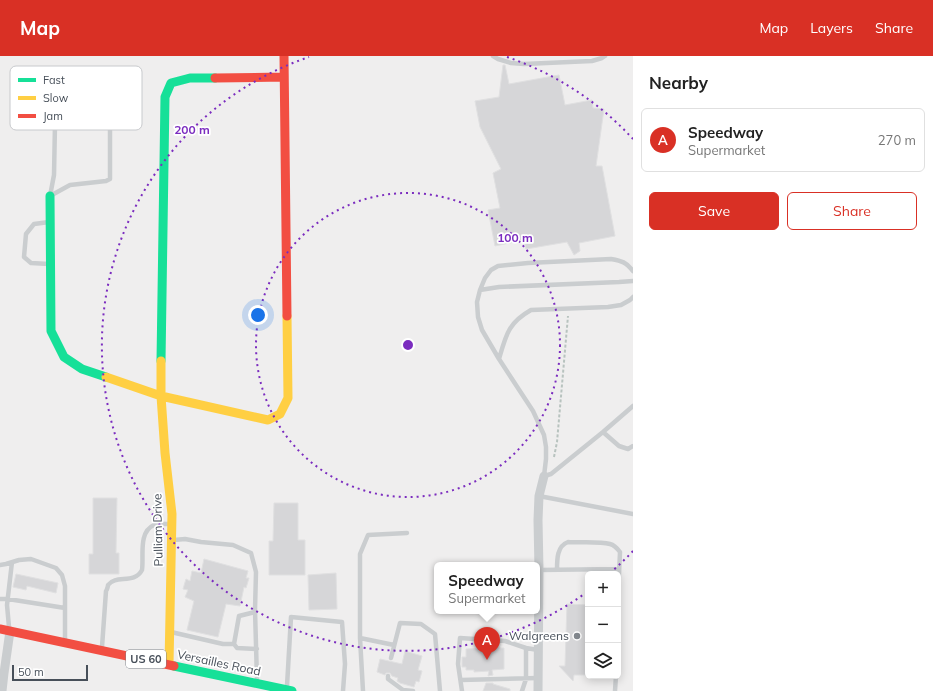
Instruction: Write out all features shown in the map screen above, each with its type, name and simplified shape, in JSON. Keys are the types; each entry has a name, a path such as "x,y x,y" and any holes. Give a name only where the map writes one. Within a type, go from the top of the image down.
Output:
{"main road":[{"path":"50,196 51,331 64,357 82,369 161,396 268,420 280,414 288,398 284,56"},
{"name":"Pulliam Drive","path":"169,664 172,514 165,453 161,396 165,97 171,83 190,78 284,77"},
{"name":"Versailles Road","path":"0,629 289,690"}],"street":[{"path":"539,562 539,496 547,475"},
{"path":"538,614 538,691"},
{"path":"2,691 10,631"}],"lane":[{"path":"493,56 511,63 524,64 592,61 605,56"},
{"path":"50,196 54,175 55,130"},
{"path":"50,196 70,185 106,182 110,179 110,130"},
{"path":"50,222 34,224 26,234 24,257 31,263 51,265"},
{"path":"547,475 544,435 533,411 482,330 478,317 477,302 485,278 491,270 498,266 611,259 622,261 633,271"},
{"path":"480,290 498,287 633,281"},
{"path":"499,359 506,337 512,325 522,315 531,310 608,307 621,305 633,297"},
{"path":"547,475 603,432 633,406"},
{"path":"603,432 619,446 628,449 633,446"},
{"path":"539,496 633,514"},
{"path":"102,650 106,591 108,585 112,582 130,579 140,574 142,570 143,539 145,533 154,525 172,524"},
{"path":"363,691 360,638 360,554 368,535 407,533"},
{"path":"171,540 185,539 233,545 251,553 256,572 255,612 258,684"},
{"path":"557,570 559,548 568,542 608,544 614,546 620,552 619,571"},
{"path":"0,565 19,560 31,559 56,568 62,575 66,586 65,642"},
{"path":"10,631 7,605 12,562"},
{"path":"540,570 619,568"},
{"path":"0,599 65,608"},
{"path":"234,644 239,616 255,612"},
{"path":"289,690 291,617 342,622 345,664 343,691"},
{"path":"391,658 400,623 421,624 435,634 440,691"},
{"path":"170,632 222,644 234,644 237,648 257,649"},
{"path":"360,638 394,645"},
{"path":"462,691 458,664 460,638 505,641 526,648 538,650"},
{"path":"522,691 526,679 526,648"},
{"path":"388,676 388,679 403,690 413,691"},
{"path":"460,680 538,678"},
{"path":"615,691 616,679"}],"path":[{"path":"547,475 557,442 568,320 567,309"}],"building":[{"path":"503,65 505,65 509,84 559,75 565,105 592,100 593,108 604,109 596,166 602,166 615,236 579,243 580,251 574,255 567,242 526,249 524,240 495,246 488,210 500,208 493,173 501,169 480,127 475,101 499,97"},
{"path":"93,498 117,498 116,553 119,553 119,574 89,574 89,554 93,554"},
{"path":"274,503 298,503 298,540 305,540 305,575 269,575 269,541 273,541"},
{"path":"204,559 248,571 246,578 249,578 246,588 244,587 240,606 226,604 218,637 187,630 194,601 185,597 188,590 183,589 186,579 190,581 192,571 201,573"},
{"path":"336,573 337,609 309,610 308,575"},
{"path":"16,574 58,583 56,593 27,586 26,590 13,587"},
{"name":"Walgreens","path":"567,604 585,605 585,675 574,675 573,681 559,666 565,666"},
{"path":"489,647 504,648 504,669 492,670 493,675 488,676 489,671 474,672 474,670 466,670 466,667 462,667 462,657 466,657 466,649"},
{"path":"405,651 422,656 418,670 422,671 419,682 416,681 414,687 400,683 397,681 398,678 392,676 390,673 386,673 385,675 377,672 380,659 402,664"},
{"path":"486,683 493,683 510,689 510,691 483,691"}],"traffic: fast":[{"path":"161,361 165,97 171,83 190,78 215,78"},
{"path":"50,196 51,331 64,357 82,369 106,377"},
{"path":"174,666 292,691"}],"traffic: slow":[{"path":"106,377 161,396 268,420 280,414 288,398 287,316"},
{"path":"161,361 161,396 165,453 172,514 169,664"}],"traffic: jam":[{"path":"284,56 287,316"},
{"path":"215,78 284,77"},
{"path":"0,629 174,666"}],"place":[{"name":"Walgreens","path":"577,636"},
{"name":"Speedway","path":"487,660"}]}
